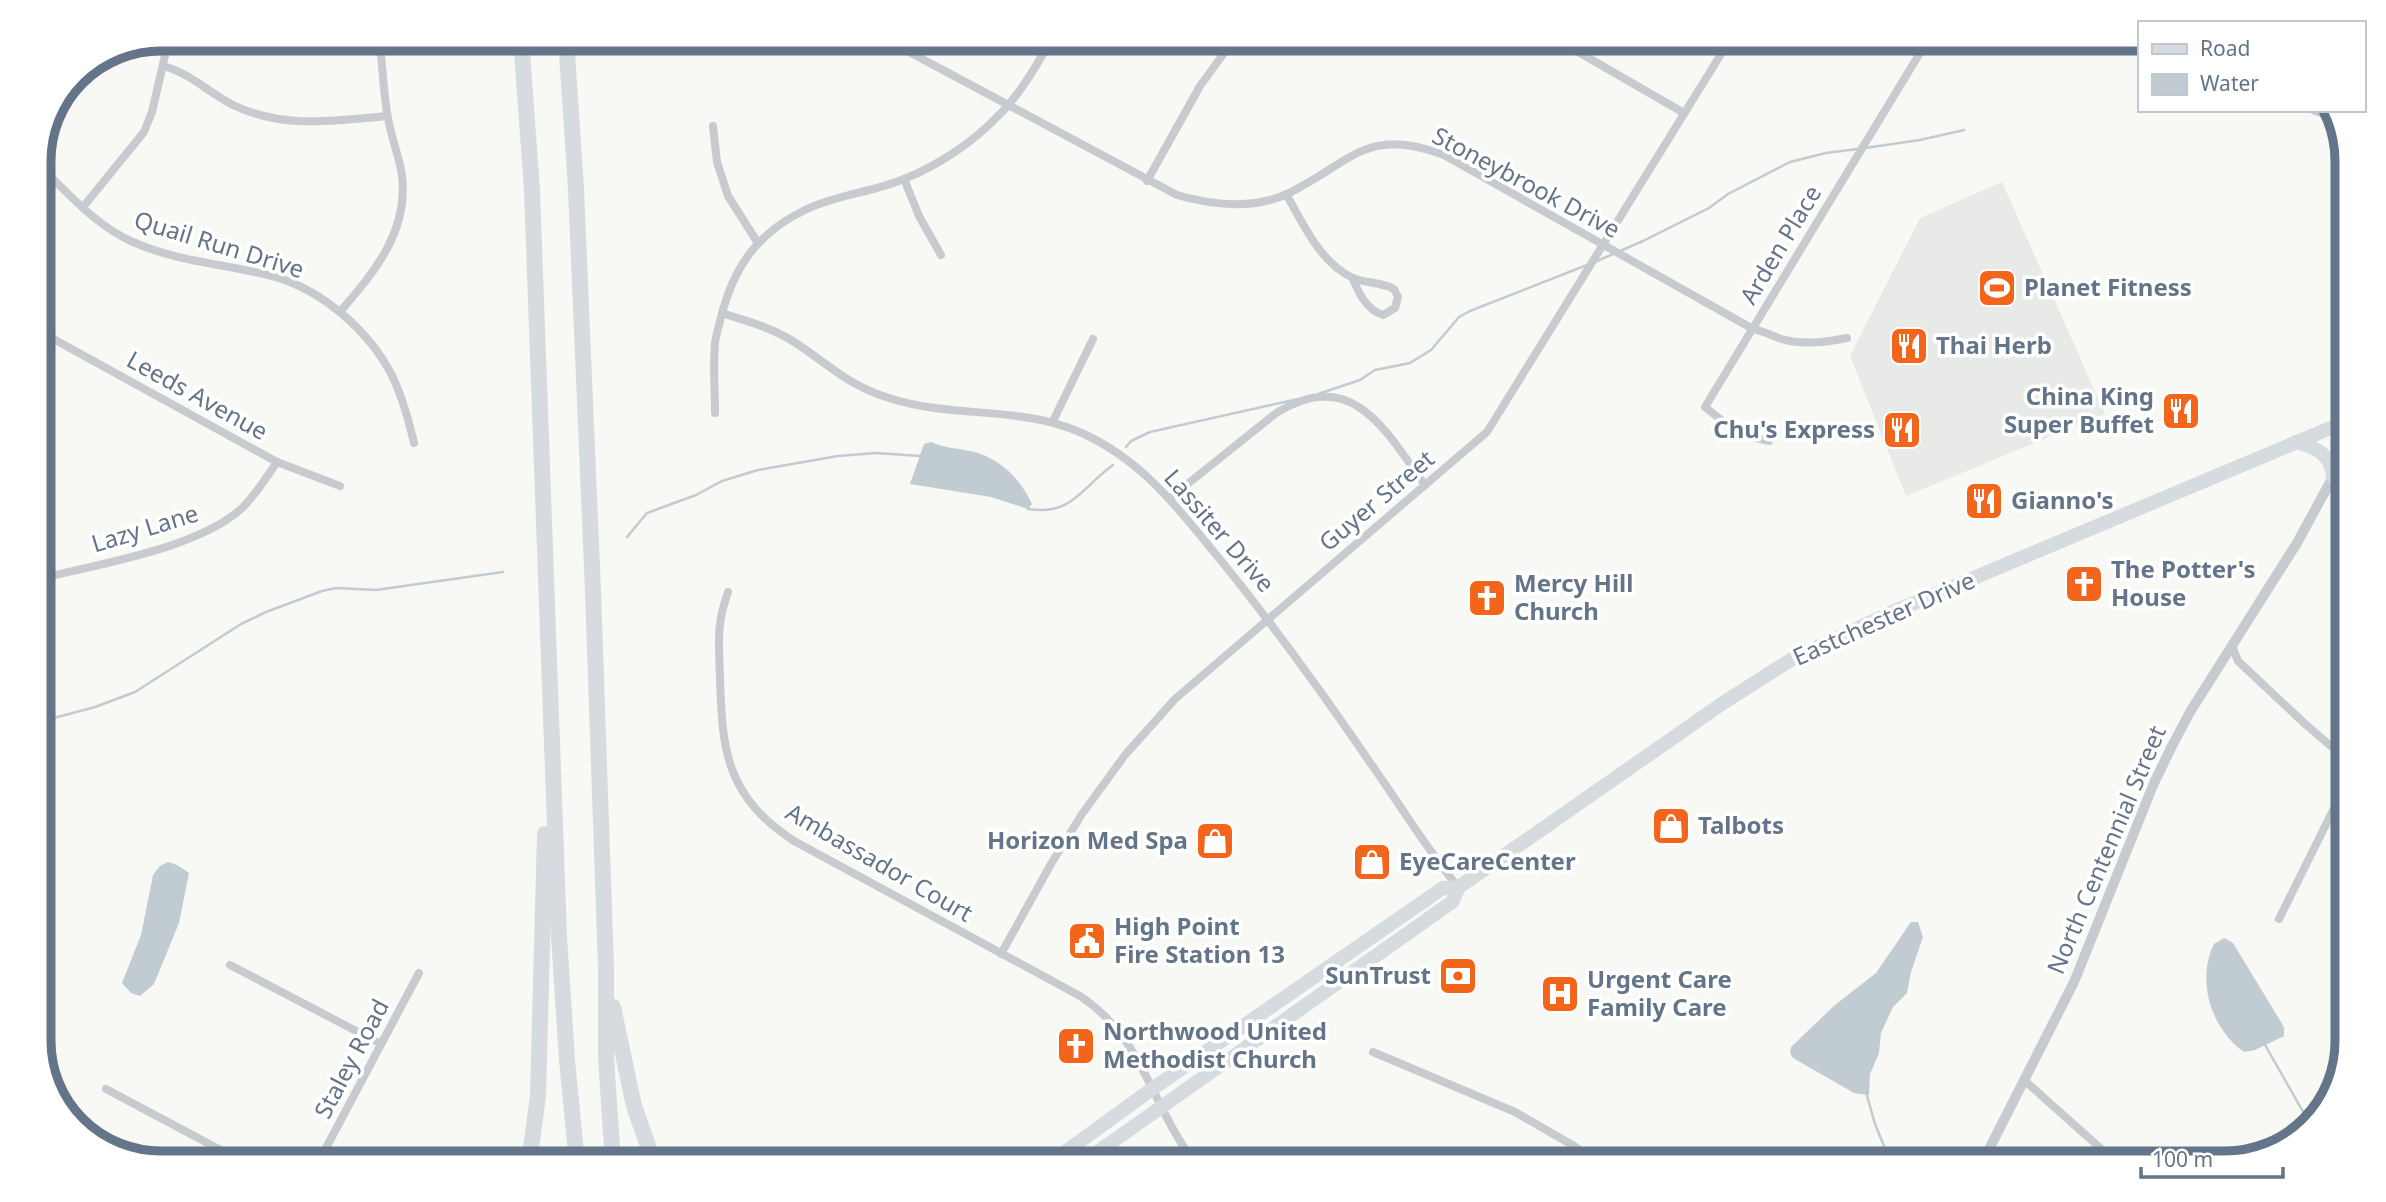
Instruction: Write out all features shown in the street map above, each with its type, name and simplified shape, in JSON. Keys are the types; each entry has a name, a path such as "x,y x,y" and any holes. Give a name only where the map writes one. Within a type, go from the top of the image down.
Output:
{"highway":[{"path":"523,51 531,177 549,702 563,999 576,1151"},
{"path":"567,51 575,175 606,967 606,1058 612,1151"},
{"path":"531,1151 538,1096 549,702"},
{"path":"606,967 634,1106 650,1151"}],"main road":[{"name":"Eastchester Drive","path":"1068,1151 1152,1089 1443,888 1458,887 1729,699 1792,659 1888,614 2335,426"},
{"path":"2296,442 2321,451 2330,462 2333,477"},
{"name":"Eastchester Drive","path":"1100,1151 1452,902 1458,887"}],"street":[{"path":"83,207 144,132 152,112 166,51"},
{"path":"340,312 381,262 392,241 402,201 402,176 387,116 380,51"},
{"name":"Stoneybrook Drive","path":"907,51 1147,181 1177,195 1205,203 1235,205 1286,194 1345,159 1373,146 1399,142 1419,145 1444,155 1753,329 1786,340 1807,343 1847,338"},
{"path":"715,413 715,342 726,294 736,274 758,243 769,232 808,208 904,179 938,162 998,117 1045,51"},
{"path":"1147,181 1200,86 1226,51"},
{"path":"1577,51 1684,113"},
{"name":"Guyer Street","path":"1001,954 1082,814 1125,755 1180,693 1487,432 1723,51"},
{"name":"Arden Place","path":"1769,441 1739,432 1705,407 1921,51"},
{"path":"163,66 179,70 233,105 274,119 315,123 387,116"},
{"path":"713,126 718,162 728,196 758,243"},
{"name":"Quail Run Drive","path":"51,176 103,224 134,243 180,257 270,275 295,284 340,312 369,341 388,367 408,416 414,443"},
{"path":"904,179 919,215 941,255"},
{"path":"1286,194 1323,253 1353,279 1365,301 1375,312 1383,314 1395,308 1398,301 1394,289 1381,283 1353,279"},
{"name":"Lassiter Drive","path":"722,313 772,330 792,341 835,373 884,397 927,408 1053,421 1084,434 1137,468 1170,498 1268,619 1458,887"},
{"name":"Leeds Avenue","path":"51,338 277,462 340,486"},
{"path":"1053,421 1093,339"},
{"path":"1170,498 1275,414 1293,402 1319,397 1345,400 1371,415 1381,424 1425,485"},
{"name":"Lazy Lane","path":"51,576 192,539 220,525 242,508 277,462"},
{"name":"North Centennial Street","path":"1988,1151 2074,982 2160,771 2190,712 2297,542 2335,473"},
{"name":"Ambassador Court","path":"728,592 718,626 722,736 734,775 752,805 764,819 794,841 1080,996 1105,1014 1128,1043 1187,1151"},
{"path":"2231,646 2238,661 2335,750"},
{"path":"2279,919 2335,806"},
{"path":"230,965 381,1044"},
{"name":"Staley Road","path":"325,1151 419,973"},
{"path":"1373,1052 1515,1112 1580,1151"},
{"path":"2024,1080 2103,1151"},
{"path":"106,1089 221,1151"}],"shaded area":[{"path":"2002,182 2105,414 1906,496 1850,356 1920,218"}],"water":[{"path":"931,442 990,458 1015,477 1032,504 1028,509 991,497 910,484 924,444"},
{"path":"168,862 189,873 179,923 154,984 140,996 131,993 122,983 141,935 153,875 160,866"},
{"path":"1911,922 1918,922 1923,937 1907,993 1893,1007 1881,1033 1879,1053 1870,1074 1869,1095 1854,1093 1793,1058 1791,1047 1835,1005 1876,973"},
{"path":"2224,938 2233,943 2284,1027 2284,1036 2255,1050 2244,1052 2232,1042 2215,1017 2210,1003 2206,973 2209,958 2214,944"}],"waterway":[{"path":"1865,148 1964,130"},
{"path":"1597,261 1709,208 1728,194 1790,162 1858,149"},
{"path":"1318,394 1360,380 1375,370 1410,363 1431,350 1459,317 1587,265"},
{"path":"1126,447 1131,441 1150,432 1298,399"},
{"path":"627,537 647,513 696,495 722,481 758,470 838,456 876,453 921,456"},
{"path":"1028,509 1043,510 1066,504 1113,465"},
{"path":"51,719 95,707 135,692 241,624 322,591 336,588 376,590 503,572"},
{"path":"2264,1043 2306,1116"},
{"path":"1866,1092 1886,1151"}],"place":[{"name":"Planet Fitness","path":"1997,288"},
{"name":"Thai Herb","path":"1909,346"},
{"name":"China King Super Buffet","path":"2181,411"},
{"name":"Chu's Express","path":"1902,430"},
{"name":"Gianno's","path":"1984,501"},
{"name":"The Potter's House","path":"2084,584"},
{"name":"Mercy Hill Church","path":"1487,598"},
{"name":"Talbots","path":"1671,826"},
{"name":"Horizon Med Spa","path":"1215,841"},
{"name":"EyeCareCenter","path":"1372,862"},
{"name":"High Point Fire Station 13","path":"1087,941"},
{"name":"SunTrust","path":"1458,976"},
{"name":"Urgent Care Family Care","path":"1560,994"},
{"name":"Northwood United Methodist Church","path":"1076,1046"}]}
